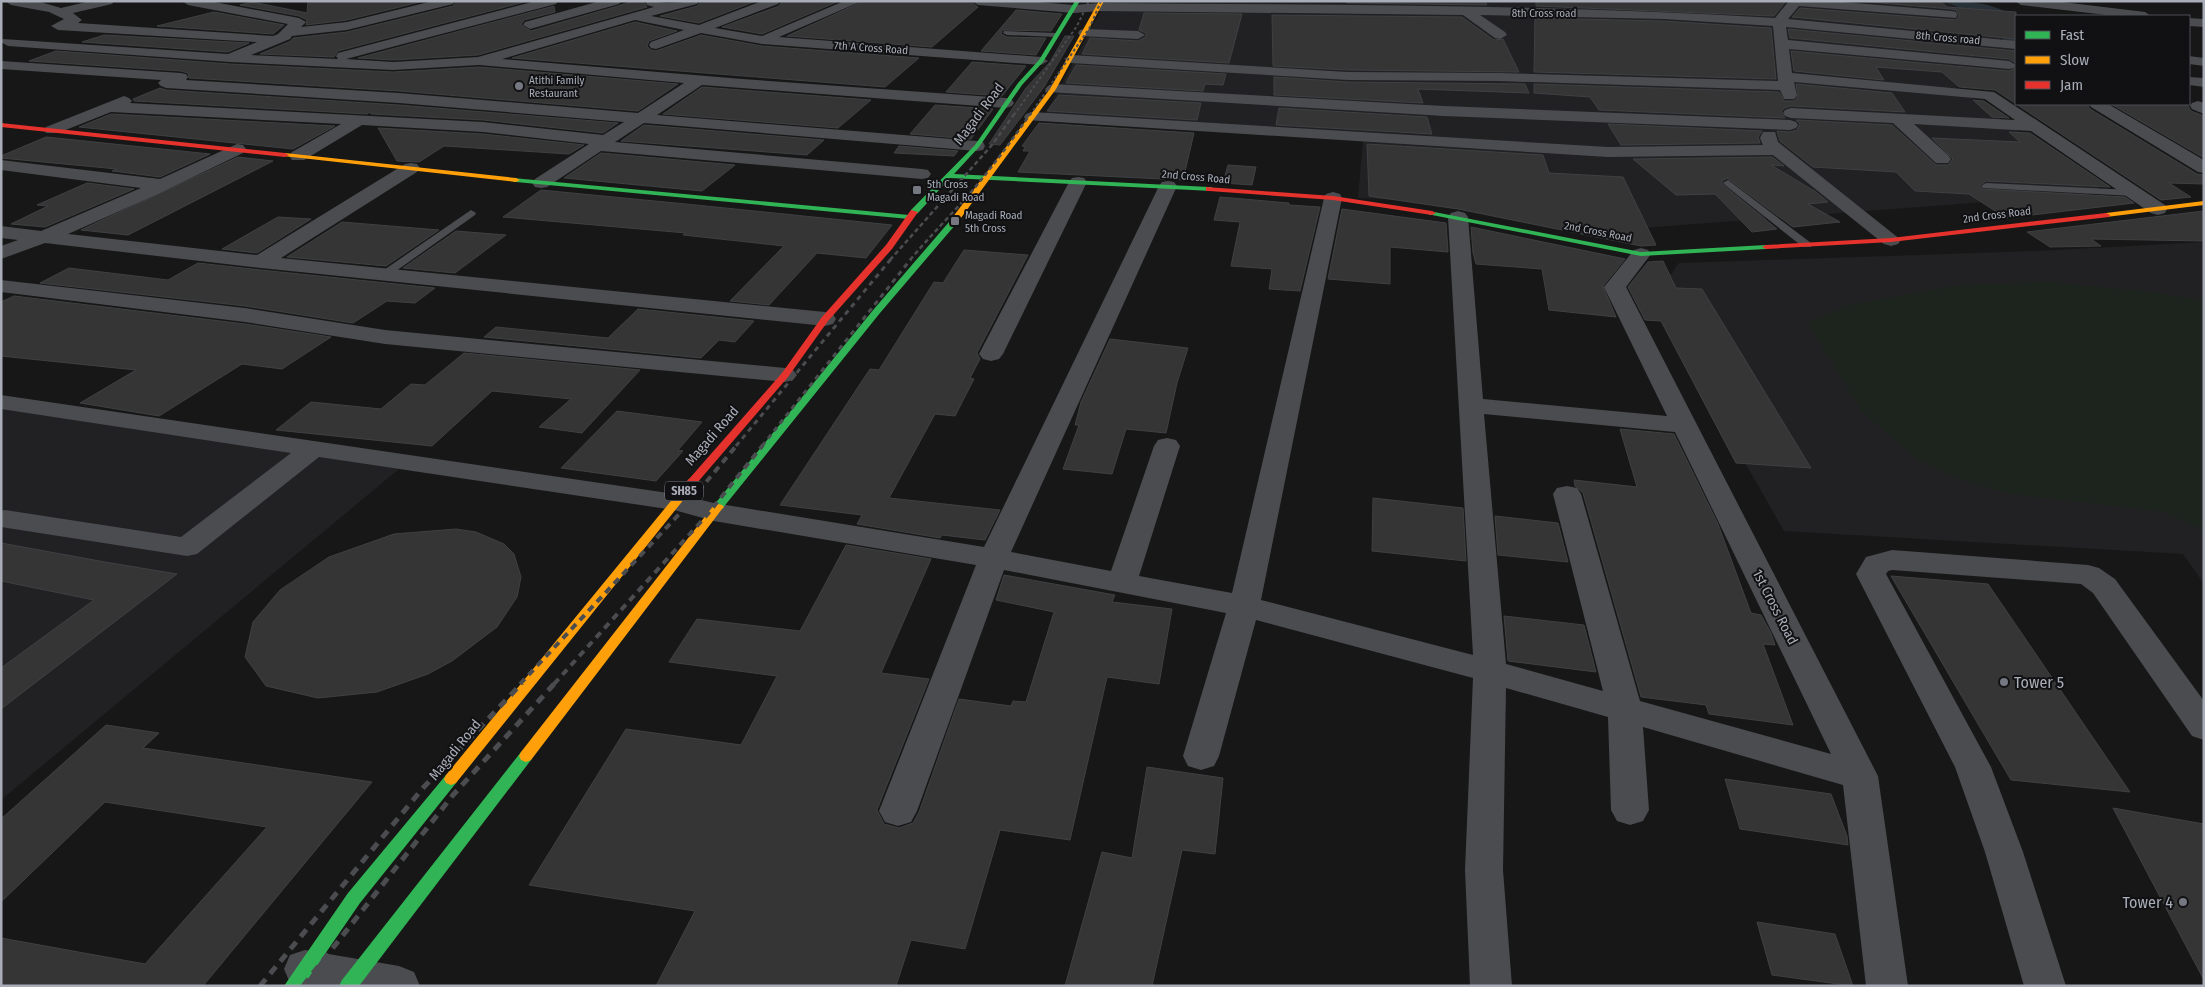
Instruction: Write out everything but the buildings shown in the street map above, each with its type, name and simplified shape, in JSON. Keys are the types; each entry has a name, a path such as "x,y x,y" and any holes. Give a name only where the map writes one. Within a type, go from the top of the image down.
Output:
{"main road":[{"name":"SH85","path":"350,981 714,512 877,311 955,221 1053,89 1101,4"},
{"name":"Magadi Road","path":"299,977 354,898 675,502 786,375 825,320 889,247 909,217 977,146 1018,86 1041,61 1076,5"},
{"path":"1,126 541,183 909,217"},
{"name":"2nd Cross Road","path":"947,176 1168,186 1333,198 1458,217 1641,254 1891,240 2204,203"}],"street":[{"path":"12,1 29,3 50,25 347,26 450,7"},
{"path":"5,43 108,1"},
{"path":"188,1 291,26"},
{"path":"317,63 552,1"},
{"path":"519,28 615,1"},
{"path":"647,1 668,7"},
{"path":"479,62 693,1"},
{"path":"656,45 774,1"},
{"path":"762,40 856,1"},
{"path":"978,1 1076,5"},
{"path":"1652,1 1664,15"},
{"path":"2021,1 2137,15"},
{"path":"1790,119 1779,22 1796,2 1951,15"},
{"name":"8th Cross road","path":"1076,5 1409,6 1467,12 1664,15 1779,22 2015,45"},
{"path":"366,35 450,7"},
{"path":"1467,12 1500,35"},
{"path":"52,130 230,58 291,26 326,15"},
{"name":"7th A Cross Road","path":"632,17 762,40 1041,61"},
{"path":"2190,22 2204,23"},
{"path":"1085,33 1138,35"},
{"path":"852,46 867,34"},
{"path":"2190,34 2204,36"},
{"path":"5,43 384,66 479,62 820,90 1002,109"},
{"path":"1781,44 2009,65"},
{"path":"533,46 566,51"},
{"path":"384,66 442,50"},
{"path":"1071,59 1348,76 1786,82 1989,95 2015,92"},
{"path":"2190,60 2204,62"},
{"path":"1,64 181,77"},
{"path":"820,90 832,78"},
{"path":"541,183 645,117 699,80"},
{"path":"2190,81 2204,83"},
{"path":"166,83 645,117 977,146"},
{"path":"999,85 1018,86"},
{"path":"1053,89 1444,111 1790,119 1898,118 2035,126"},
{"path":"1989,95 2158,209"},
{"path":"298,156 398,98"},
{"path":"2100,105 2204,168"},
{"path":"108,107 483,127 603,144 922,174"},
{"path":"907,110 1002,109"},
{"path":"1032,116 1608,152 1778,150"},
{"path":"1898,118 1942,159"},
{"path":"1790,119 1768,138 1771,144 1891,240"},
{"path":"1,253 45,237 237,150"},
{"path":"1,165 163,185"},
{"path":"261,262 411,168"},
{"path":"991,354 1078,182"},
{"path":"898,811 993,558 1168,186"},
{"path":"1201,756 1244,606 1333,198"},
{"path":"1458,217 1490,670 1484,870 1490,986"},
{"path":"1,232 261,262 825,320"},
{"name":"1st Cross Road","path":"1641,254 1615,287 1860,776 1888,986"},
{"path":"1,286 245,315 385,337 786,375"},
{"path":"1,402 675,502 714,512 993,558 1244,606 1490,670 1860,776"},
{"path":"1472,405 1684,425"},
{"path":"1122,583 1167,446"},
{"path":"5,518 188,547 314,448"},
{"path":"1567,494 1625,709 1630,810"},
{"path":"2046,986 2004,852 1973,767 1881,596 1871,574 1876,564 1892,560 2088,575 2104,586 2204,727"},
{"path":"299,977 399,986"}],"lane":[{"path":"1007,33 1056,35"},
{"path":"1728,183 1807,245"},
{"path":"1986,186 2133,192"},
{"path":"385,274 471,213"}],"shaded area":[{"path":"1106,1 1942,1 1975,18 2015,49 2015,88 1956,87 2105,193 1603,231 1431,202 1358,198 1363,139 1043,119"},
{"path":"1942,1 1980,3 1998,8 2015,17 2012,20 2015,22 2015,49 1972,15"},
{"path":"2204,242 2204,584 2183,554 1784,531 1652,300 1679,263 2037,251"},
{"path":"2049,282 2154,292 2204,301 2204,531 2164,512 2011,494 1961,480 1918,460 1862,412 1808,323 1848,305 1959,285"},
{"path":"1,407 399,469 1,800"}],"railway":[{"path":"1014,115 1077,26 1089,1"},
{"path":"1030,115 1090,27 1101,1"},
{"path":"890,260 992,145 1015,113"},
{"path":"910,260 980,182 1031,113"},
{"path":"736,446 891,259"},
{"path":"762,446 911,259"},
{"path":"520,684 682,511 737,445"},
{"path":"554,684 707,515 763,445"},
{"path":"260,986 423,788 522,683"},
{"path":"303,986 453,795 555,683"}],"traffic: fast":[{"path":"914,212 977,146 1020,84 1041,61 1078,1"},
{"path":"947,176 1209,189"},
{"path":"516,180 909,217"},
{"path":"1432,213 1641,254 1766,247"},
{"path":"718,507 877,311 952,224"},
{"path":"348,986 526,756"},
{"path":"293,986 354,898 451,779"}],"traffic: slow":[{"path":"952,224 1053,89 1102,1"},
{"path":"285,155 516,180"},
{"path":"2106,215 2204,203"},
{"path":"451,779 693,481"},
{"path":"526,756 718,507"}],"traffic: jam":[{"path":"1,125 285,155"},
{"path":"1209,189 1333,198 1432,213"},
{"path":"693,481 785,375 825,319 889,247 914,212"},
{"path":"1766,247 1891,240 2106,215"}],"place":[{"name":"Atithi Family Restaurant","path":"519,86"},
{"name":"5th Cross Magadi Road","path":"917,190"},
{"name":"Magadi Road 5th Cross","path":"955,221"},
{"name":"Tower 5","path":"2004,682"},
{"name":"Tower 4","path":"2183,902"}]}
